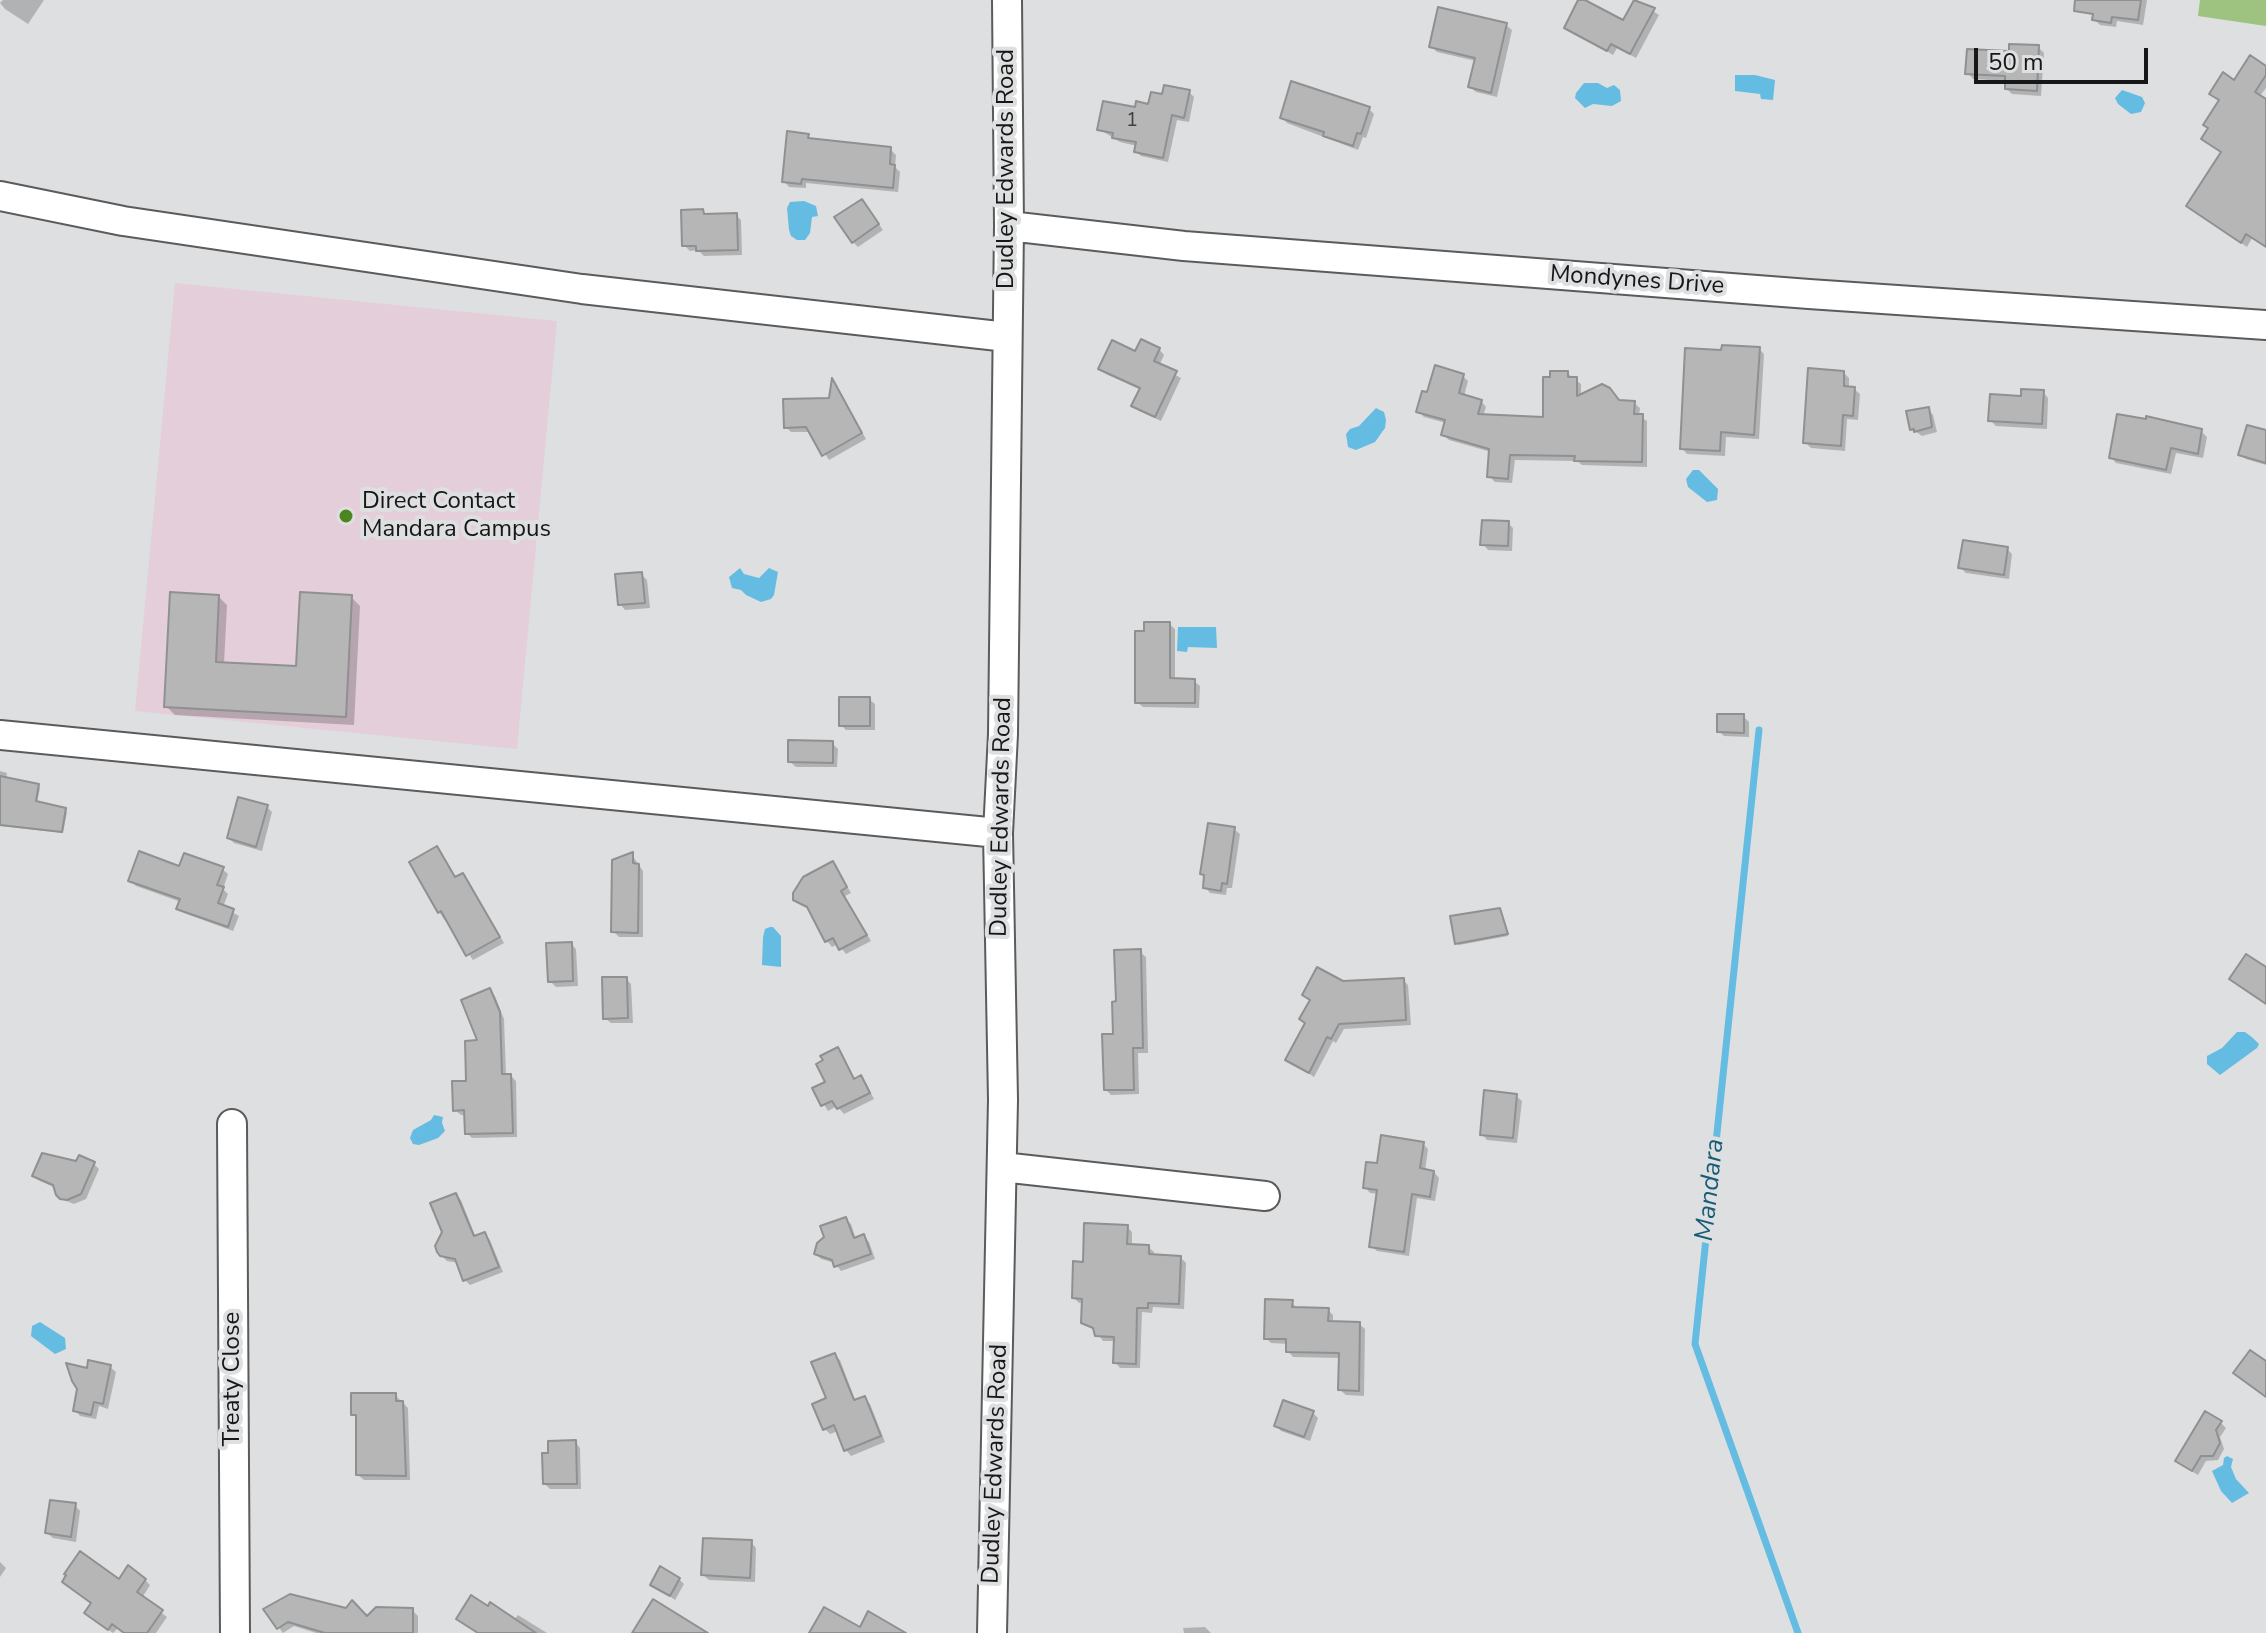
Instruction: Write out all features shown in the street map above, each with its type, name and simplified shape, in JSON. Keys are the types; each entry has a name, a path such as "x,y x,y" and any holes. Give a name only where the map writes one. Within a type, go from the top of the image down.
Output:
{"street":[{"name":"Dudley Edwards Road","path":"992,1633 1002,1167 998,833 1003,734 1009,226 1007,0"},
{"path":"0,196 123,221 582,289 1007,337"},
{"name":"Mondynes Drive","path":"1009,226 1247,251 2266,325"},
{"path":"0,735 998,833"},
{"name":"Treaty Close","path":"232,1124 235,1633"},
{"path":"1002,1167 1265,1196"}],"shaded area":[{"name":"Direct Contact Mandara Campus","path":"175,283 557,321 517,749 135,711"}],"green space":[{"path":"2200,0 2266,0 2266,26 2198,16"}],"water":[{"path":"1735,75 1755,75 1775,80 1773,100 1761,99 1760,94 1735,91"},
{"path":"1584,83 1598,83 1607,88 1614,85 1620,90 1621,101 1612,106 1593,104 1585,108 1575,98"},
{"path":"2122,90 2142,97 2145,103 2141,112 2131,114 2118,104 2115,98"},
{"path":"804,201 816,206 818,216 812,217 810,233 805,240 797,240 789,230 787,208 790,202"},
{"path":"1376,408 1384,412 1386,420 1385,428 1375,442 1356,450 1348,447 1346,434 1359,426"},
{"path":"1693,470 1699,470 1718,489 1717,500 1707,502 1688,487 1686,479"},
{"path":"740,568 744,574 759,578 769,568 778,572 771,599 761,602 732,588 729,577"},
{"path":"1178,627 1216,627 1217,648 1188,647 1187,652 1177,651"},
{"path":"770,927 781,936 781,967 762,965 763,937 765,929"},
{"path":"2237,1032 2245,1032 2259,1044 2220,1075 2207,1064 2207,1056 2222,1048"},
{"path":"434,1115 443,1117 445,1131 438,1138 413,1144 410,1138 413,1130"},
{"path":"40,1322 65,1338 66,1349 55,1354 31,1336 32,1326"},
{"path":"2227,1456 2233,1459 2231,1467 2236,1479 2249,1493 2232,1503 2221,1491 2212,1471 2223,1465"}],"building":[{"path":"1578,0 1585,0 1623,20 1634,0 1655,8 1630,54 1611,44 1607,51 1564,28"},
{"path":"2075,0 2141,0 2138,20 2112,17 2111,23 2092,20 2093,14 2074,11"},
{"path":"1438,7 1507,23 1491,93 1468,87 1475,58 1429,47"},
{"path":"2009,44 2039,45 2037,91 2005,89 2005,76 1965,74 1967,49 2009,51"},
{"path":"2250,55 2266,66 2266,75 2255,92 2266,99 2266,247 2246,234 2241,243 2186,206 2221,152 2201,139 2208,128 2203,125 2219,100 2209,94 2223,72 2234,80"},
{"path":"1291,81 1370,107 1361,134 1357,133 1353,146 1323,136 1324,132 1280,118"},
{"path":"1164,85 1190,90 1184,118 1172,115 1163,158 1134,152 1136,142 1112,138 1113,133 1097,130 1103,101 1135,107 1136,101 1148,104 1151,92 1162,94"},
{"path":"787,131 809,134 808,138 891,147 890,164 895,165 893,188 802,179 801,184 782,182"},
{"path":"862,199 879,224 852,243 834,217"},
{"path":"703,209 704,214 737,213 738,250 696,251 696,246 682,246 681,210"},
{"path":"1141,339 1160,348 1154,361 1177,371 1155,417 1131,406 1140,388 1098,369 1112,340 1135,351"},
{"path":"1722,345 1760,347 1754,435 1721,432 1720,451 1680,449 1685,348 1721,350"},
{"path":"1435,365 1464,374 1459,393 1482,400 1478,414 1543,417 1543,377 1550,377 1550,371 1568,371 1568,377 1577,377 1577,396 1602,384 1610,388 1619,400 1635,401 1634,414 1643,414 1642,462 1574,461 1575,456 1510,455 1508,479 1487,477 1489,449 1441,435 1445,420 1416,412 1422,391 1427,392"},
{"path":"1808,368 1844,371 1844,386 1855,387 1853,416 1843,415 1841,446 1803,443"},
{"path":"832,378 862,433 822,456 806,427 784,428 783,399 829,398"},
{"path":"2021,389 2044,390 2042,424 1988,421 1990,394 2021,396"},
{"path":"1929,407 1932,427 1914,432 1914,429 1910,430 1906,411"},
{"path":"2117,414 2146,419 2146,416 2202,429 2198,454 2171,448 2166,470 2109,458"},
{"path":"2247,425 2266,430 2266,463 2238,455"},
{"path":"1482,520 1509,521 1508,546 1480,545"},
{"path":"1963,540 2008,547 2004,575 1958,568"},
{"path":"642,572 645,603 618,605 615,574"},
{"path":"170,592 219,595 216,662 296,666 300,592 352,595 346,717 164,707"},
{"path":"1144,622 1170,622 1170,678 1195,679 1195,703 1135,703 1135,631 1144,631"},
{"path":"839,697 870,697 870,726 839,726"},
{"path":"1717,714 1744,714 1744,733 1717,732"},
{"path":"788,740 833,741 833,763 788,762"},
{"path":"0,776 39,784 36,801 66,808 62,832 0,825"},
{"path":"238,797 268,805 256,847 227,838"},
{"path":"1208,823 1235,827 1227,884 1222,883 1221,891 1203,888 1204,875 1200,874"},
{"path":"437,846 455,877 463,873 500,937 466,956 409,862"},
{"path":"139,851 179,866 184,853 224,867 217,885 224,887 218,903 234,909 228,927 176,909 180,899 128,881"},
{"path":"633,852 633,863 639,864 638,933 611,932 612,860"},
{"path":"833,861 847,887 841,891 867,935 839,950 833,938 825,942 807,907 793,900 793,893 803,877"},
{"path":"1500,908 1508,934 1455,944 1450,916"},
{"path":"572,942 573,981 548,982 546,943"},
{"path":"1141,949 1143,1048 1133,1048 1134,1090 1104,1090 1102,1034 1113,1034 1112,1002 1116,1001 1114,950"},
{"path":"2246,954 2266,967 2266,1004 2229,979"},
{"path":"1317,967 1343,981 1404,978 1406,1020 1339,1024 1331,1039 1327,1037 1309,1073 1285,1060 1305,1023 1299,1019 1310,1000 1302,995"},
{"path":"602,977 627,977 628,1018 603,1019"},
{"path":"490,988 500,1012 502,1074 511,1074 513,1133 465,1134 464,1110 453,1111 452,1081 466,1081 465,1041 477,1040 461,1000"},
{"path":"838,1047 854,1079 861,1075 870,1093 837,1109 832,1101 821,1106 812,1088 825,1082 816,1064 823,1060 820,1056"},
{"path":"1484,1090 1517,1094 1513,1138 1480,1135"},
{"path":"1381,1135 1424,1142 1420,1168 1434,1171 1430,1197 1412,1194 1404,1252 1369,1247 1377,1190 1363,1188 1366,1162 1377,1163"},
{"path":"42,1153 76,1161 79,1155 95,1162 81,1194 67,1200 60,1199 53,1185 32,1176"},
{"path":"456,1193 474,1236 485,1232 499,1267 463,1281 455,1259 440,1256 437,1252 435,1246 442,1232 430,1203"},
{"path":"846,1217 854,1238 864,1234 871,1254 834,1267 832,1260 814,1254 817,1243 824,1237 820,1226"},
{"path":"1084,1223 1128,1225 1127,1244 1149,1245 1149,1254 1181,1256 1179,1304 1148,1303 1148,1308 1137,1308 1136,1364 1113,1363 1114,1337 1095,1336 1093,1328 1081,1323 1082,1299 1072,1298 1073,1261 1083,1262"},
{"path":"1265,1299 1293,1300 1292,1307 1329,1308 1328,1321 1360,1322 1359,1391 1338,1390 1339,1353 1286,1352 1286,1339 1264,1339"},
{"path":"2250,1350 2266,1361 2266,1397 2233,1373"},
{"path":"835,1353 854,1400 865,1396 881,1436 844,1451 834,1425 823,1430 812,1404 826,1398 811,1362"},
{"path":"88,1360 111,1365 103,1404 94,1402 91,1415 73,1411 77,1389 66,1363 87,1368"},
{"path":"351,1393 396,1393 396,1401 403,1401 406,1476 356,1475 356,1415 351,1415"},
{"path":"1283,1400 1314,1411 1304,1437 1274,1426"},
{"path":"2205,1411 2222,1421 2216,1430 2220,1443 2213,1456 2201,1456 2192,1471 2175,1461"},
{"path":"576,1440 577,1484 543,1484 542,1453 548,1453 548,1441"},
{"path":"50,1500 76,1503 71,1537 45,1533"},
{"path":"703,1538 752,1540 750,1578 701,1575"},
{"path":"80,1551 119,1579 128,1565 146,1579 137,1592 163,1610 147,1633 124,1633 112,1624 108,1630 84,1613 91,1603 62,1582"},
{"path":"660,1566 680,1578 670,1596 650,1585"},
{"path":"290,1594 346,1608 352,1600 367,1616 376,1607 413,1608 413,1633 325,1633 288,1622 277,1629 263,1609"},
{"path":"471,1595 488,1606 490,1602 536,1633 478,1633 456,1619"},
{"path":"653,1599 708,1633 632,1633"},
{"path":"824,1607 860,1627 868,1611 906,1633 809,1633"}],"waterway":[{"name":"Mandara","path":"1759,730 1695,1344 1798,1633"}],"place":[{"name":"Direct Contact Mandara Campus","path":"346,516"}]}
